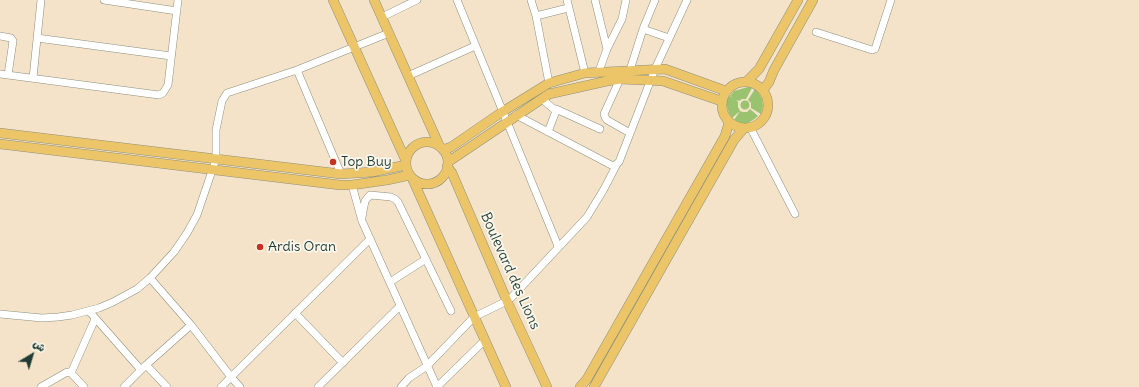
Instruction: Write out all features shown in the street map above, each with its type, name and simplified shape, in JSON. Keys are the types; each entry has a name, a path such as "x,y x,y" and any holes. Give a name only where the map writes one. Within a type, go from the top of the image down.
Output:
{"main road":[{"path":"333,0 506,387"},
{"path":"374,0 441,148 446,155 448,164"},
{"path":"747,81 760,69 798,0"},
{"path":"764,90 813,0"},
{"path":"406,163 407,157 411,150 420,143 432,143 441,148 451,147 502,112 549,83 585,73 664,69 726,91"},
{"path":"0,144 340,185 352,185 411,176 422,183 434,183 443,176 448,164 516,115 549,94 620,79 663,81 722,101"},
{"path":"580,387 587,379 725,136 729,123 726,118 723,113 722,101 726,91 735,83 747,81 753,82 764,90 767,96 768,109 766,116 757,125 747,128 737,127 726,118"},
{"path":"594,387 734,140 747,128"},
{"path":"0,133 342,174 360,174 383,171 406,163"},
{"name":"Boulevard des Lions","path":"448,164 507,301 547,387"}],"street":[{"path":"33,78 41,0"},
{"path":"104,0 177,11"},
{"path":"0,74 159,94 163,93 168,85 178,0"},
{"path":"382,17 417,0"},
{"path":"457,0 557,243 557,249"},
{"path":"531,0 536,16 549,83"},
{"path":"567,0 585,73"},
{"path":"595,0 607,49"},
{"path":"599,72 607,49 622,19 626,0"},
{"path":"630,70 643,29 655,0"},
{"path":"401,387 409,378 427,366 474,317 507,301 587,217 617,164 655,69 687,0"},
{"path":"816,32 872,50 875,49 890,0"},
{"path":"536,16 568,8"},
{"path":"643,29 669,38"},
{"path":"0,314 42,318 58,317 89,311 125,296 150,278 174,252 190,229 197,215 216,159 216,130 222,101 227,93 297,70 389,33"},
{"path":"0,36 7,36 13,41 8,75"},
{"path":"37,38 171,56"},
{"path":"408,76 475,46"},
{"path":"297,70 342,174"},
{"path":"620,79 604,114 607,120 630,133"},
{"path":"542,99 556,109 600,129"},
{"path":"548,132 556,109"},
{"path":"516,115 613,166 617,164"},
{"path":"747,128 795,214"},
{"path":"352,185 362,221 437,387 485,340"},
{"path":"362,221 365,201 370,195 391,197 398,202 451,311"},
{"path":"221,387 370,239"},
{"path":"390,282 426,259"},
{"path":"150,278 191,325 240,387"},
{"path":"318,387 400,306"},
{"path":"89,311 95,319 144,368 167,387"},
{"path":"295,313 343,363"},
{"path":"71,373 95,319"},
{"path":"124,387 191,325"},
{"path":"41,387 67,372 71,373 84,387"}],"green space":[{"path":"748,87 752,88 746,99 739,101 736,100 740,111 732,118 726,103 729,96 733,98 730,96 734,91"},
{"path":"755,89 762,99 763,106 761,114 751,108 751,103 748,100"},
{"path":"743,101 747,101 749,105 747,109 743,109 741,107 741,103"},
{"path":"750,109 758,116 753,120 748,123 740,123 734,120 740,111 747,112"}],"place":[{"name":"Top Buy","path":"333,162"},
{"name":"Ardis Oran","path":"260,247"}]}
